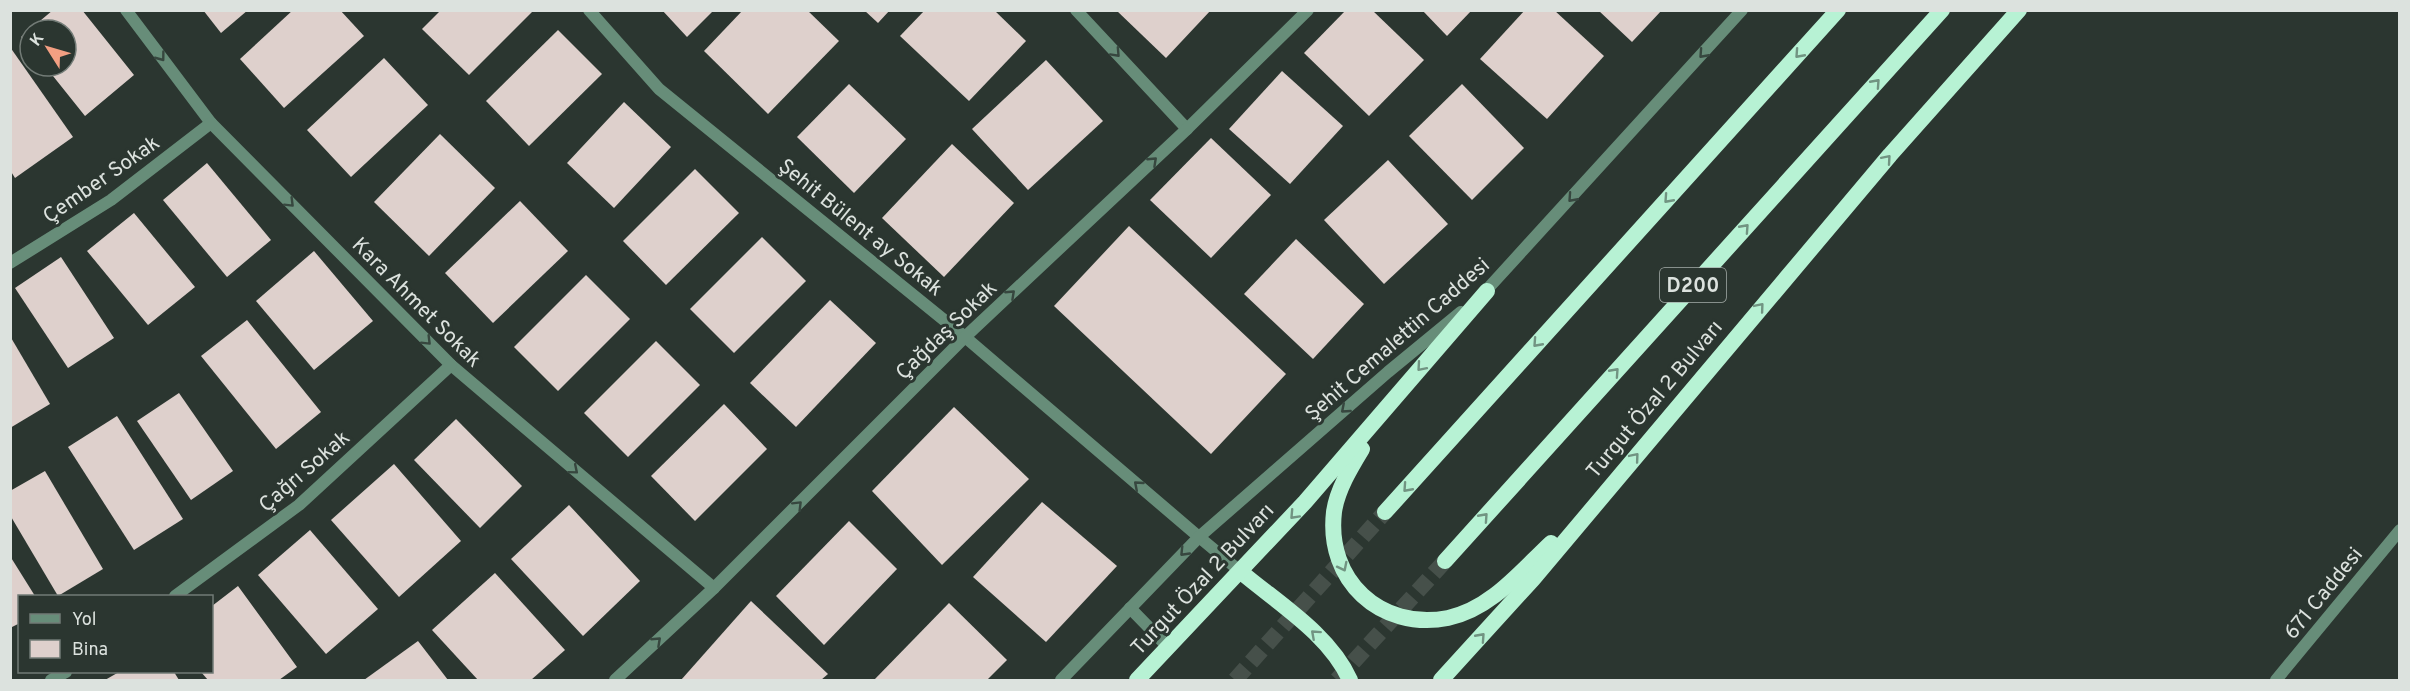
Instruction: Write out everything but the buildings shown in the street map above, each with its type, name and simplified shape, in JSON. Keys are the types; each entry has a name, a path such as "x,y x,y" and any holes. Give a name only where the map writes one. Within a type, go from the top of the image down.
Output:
{"highway":[{"path":"1385,513 1838,10"},
{"name":"Turgut Özal 2 Bulvarı","path":"1445,561 1942,10"},
{"name":"Turgut Özal 2 Bulvarı","path":"1442,681 1533,579 1867,182 2019,10"},
{"name":"Turgut Özal 2 Bulvarı","path":"1137,681 1305,502 1487,291"},
{"path":"1393,400 1349,471 1334,509 1336,554 1344,572 1355,588 1385,611 1424,620 1449,617 1478,607 1501,591 1610,488"},
{"path":"1241,572 1320,638 1341,662 1350,681"}],"street":[{"name":"Kara Ahmet Sokak","path":"126,10 211,123 451,365 714,588"},
{"name":"Şehit Bülent ay Sokak","path":"589,10 659,88 965,337 1241,572"},
{"path":"1076,10 1187,129"},
{"name":"Çağdaş Sokak","path":"615,681 714,588 965,337 1187,129 1308,10"},
{"name":"Şehit Cemalettin Caddesi","path":"1061,681 1199,537 1388,372 1487,291 1742,10"},
{"name":"Çember Sokak","path":"10,263 111,200 211,123"},
{"name":"Çağrı Sokak","path":"178,595 299,505 451,365"},
{"name":"671 Caddesi","path":"2276,681 2400,530"},
{"path":"1130,608 1168,647"},
{"path":"51,681 64,673"}],"tunnel":[{"path":"1235,680 1385,512"},
{"path":"1337,680 1445,561"}]}
